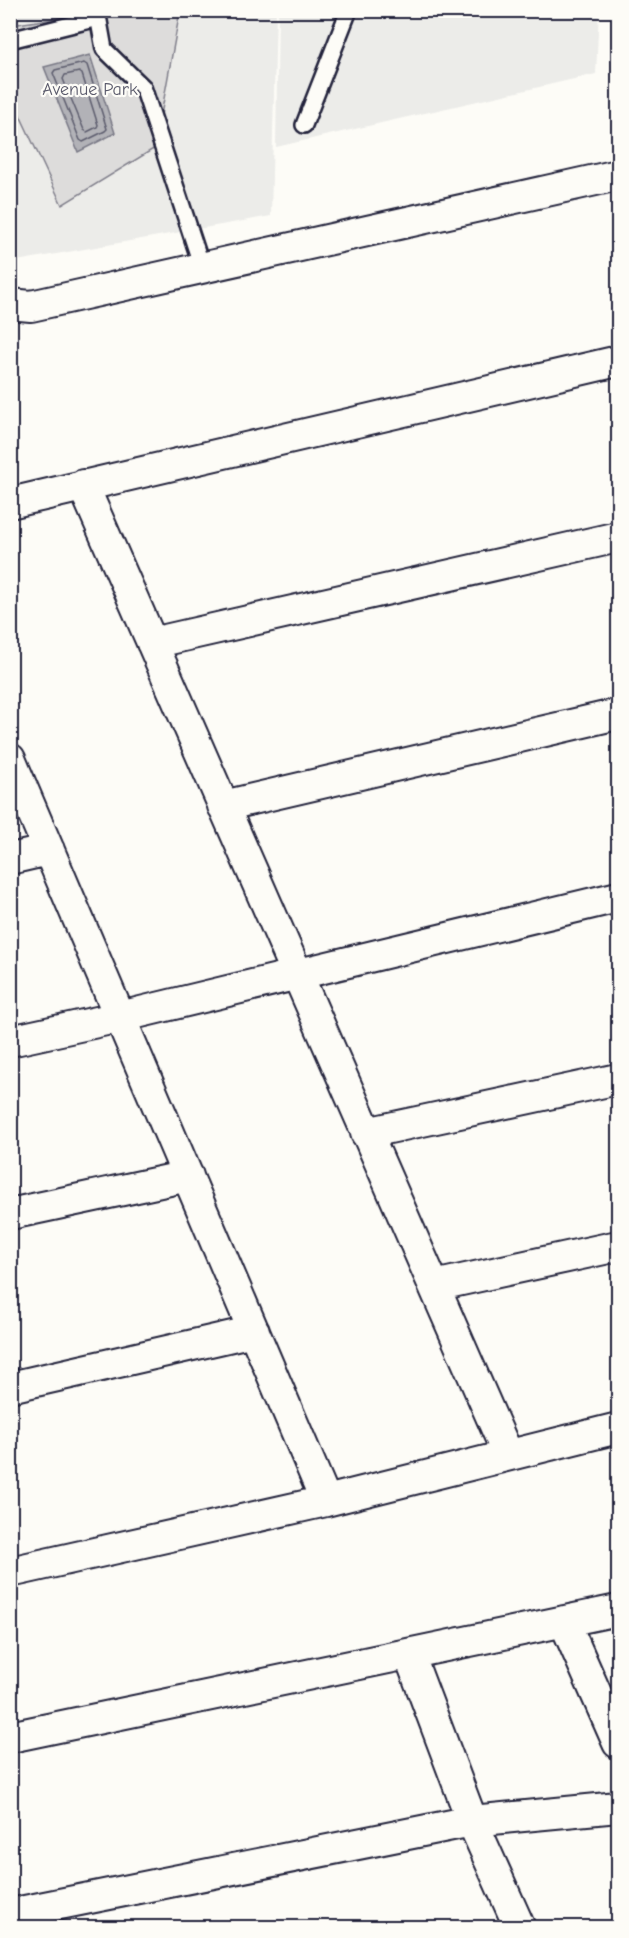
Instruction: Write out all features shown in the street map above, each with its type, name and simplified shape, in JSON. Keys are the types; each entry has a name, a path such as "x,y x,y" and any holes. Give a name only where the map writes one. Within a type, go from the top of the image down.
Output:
{"street":[{"path":"10,304 31,306 618,175"},
{"path":"10,503 618,361"},
{"path":"83,485 508,1455"},
{"path":"152,643 618,537"},
{"path":"223,806 618,714"},
{"path":"10,759 326,1501"},
{"path":"10,859 49,850"},
{"path":"10,1041 120,1017 618,897"},
{"path":"366,1133 618,1079"},
{"path":"10,1214 188,1176"},
{"path":"434,1286 618,1246"},
{"path":"10,1387 254,1331"},
{"path":"10,1572 326,1501 618,1428"},
{"path":"10,1737 618,1610"},
{"path":"564,1621 618,1743"},
{"path":"408,1654 472,1821 520,1928"},
{"path":"10,1914 472,1821 618,1807"}],"lane":[{"path":"304,124 349,10"},
{"path":"10,40 98,14 104,49 143,87 202,267"}],"shaded area":[{"path":"11,11 276,11 271,216 11,262"},
{"path":"278,11 599,11 596,74 276,147"}],"green space":[{"name":"Avenue Park","path":"105,11 180,11 155,148 62,205 11,96 11,25"}],"water":[{"path":"90,55 115,133 78,152 44,67"}]}
